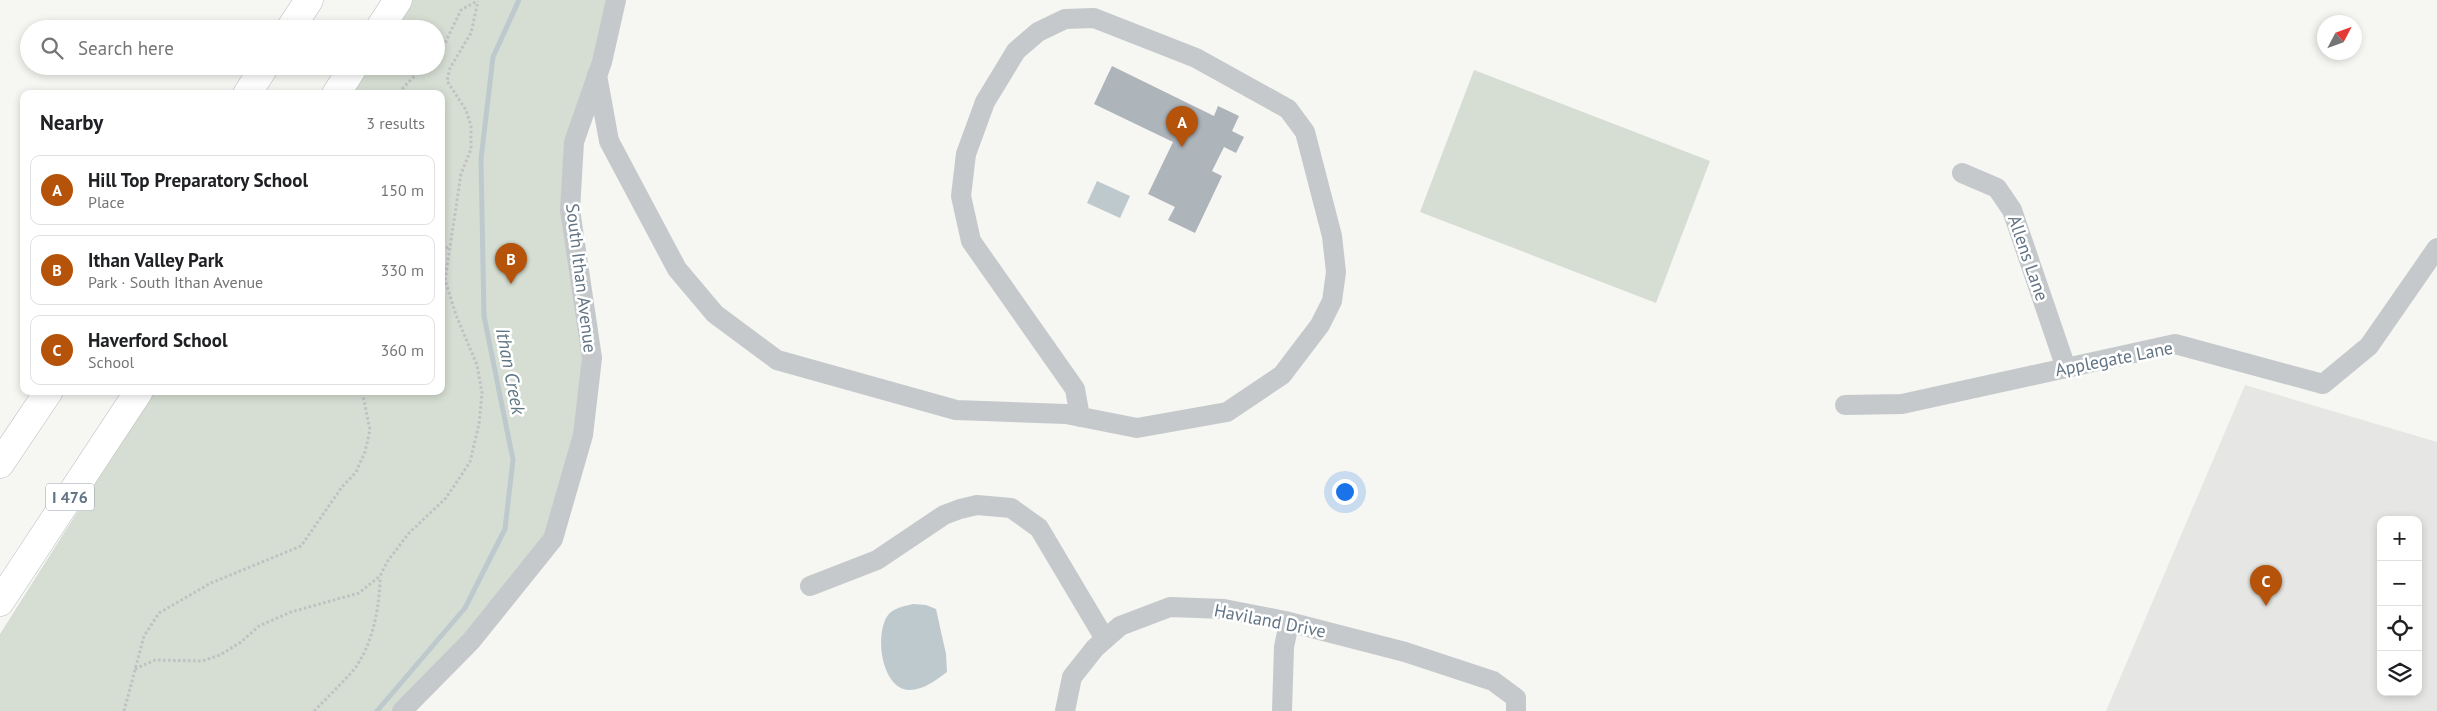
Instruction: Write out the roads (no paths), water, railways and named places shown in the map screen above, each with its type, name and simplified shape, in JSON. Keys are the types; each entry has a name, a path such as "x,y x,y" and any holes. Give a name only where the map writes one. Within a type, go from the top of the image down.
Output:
{"highway":[{"path":"296,20 309,0"},
{"path":"385,20 398,0"},
{"path":"250,90 259,75"},
{"path":"339,90 348,75"},
{"path":"0,464 46,395"},
{"name":"I 476","path":"0,602 136,395"}],"street":[{"name":"South Ithan Avenue","path":"402,711 471,641 553,539 583,435 592,358 570,210 574,142 597,75 616,0"},
{"path":"597,75 609,141 677,269 715,314 777,360 956,410 1066,414 1080,417 1137,428 1227,412 1282,375 1320,325 1332,301 1336,272 1332,236 1305,132 1288,109 1196,58 1094,18 1065,19 1038,32 1016,51 985,102 966,154 961,196 971,241 1075,389 1080,417"},
{"name":"Allens Lane","path":"1962,173 1997,188 2012,210 2066,368"},
{"name":"Applegate Lane","path":"1844,405 1902,404 2175,344 2323,384 2369,346 2437,248"},
{"path":"810,586 877,560 944,516 960,509 977,505 1011,508 1039,528 1105,639"},
{"name":"Haviland Drive","path":"1065,711 1072,677 1095,648 1120,626 1170,607 1224,609 1289,623 1436,660 1493,681 1516,698 1516,711"},
{"path":"1282,711 1284,647 1289,623"}],"waterway":[{"name":"Ithan Creek","path":"377,711 465,608 505,529 513,460 484,316 481,159 493,57 519,0"}],"place":[{"name":"Hill Top Preparatory School","path":"1182,147"},
{"name":"Ithan Valley Park","path":"511,284"},
{"name":"Haverford School","path":"2266,606"}]}
